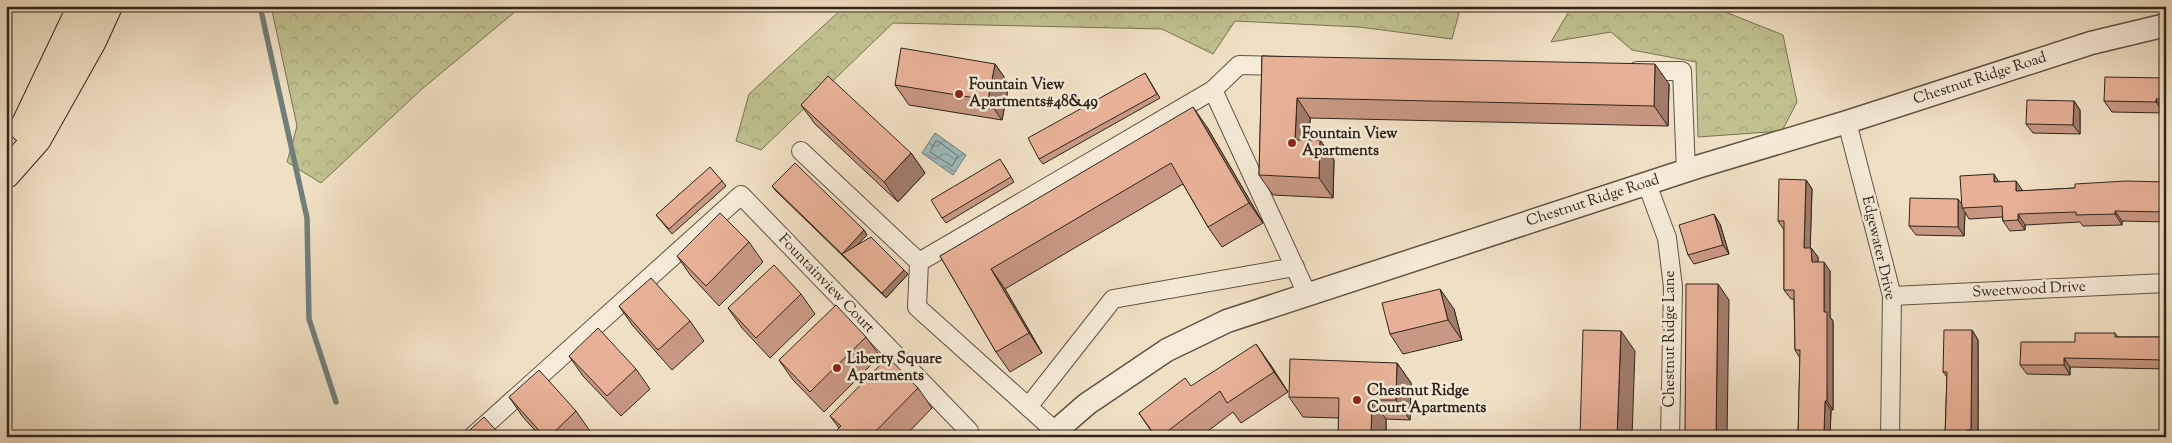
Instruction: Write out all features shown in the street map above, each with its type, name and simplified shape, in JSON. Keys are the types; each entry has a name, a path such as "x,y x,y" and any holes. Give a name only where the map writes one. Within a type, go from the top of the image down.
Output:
{"highway":[{"path":"6,163 82,6"},
{"path":"6,174 37,139 92,41 108,6"}],"street":[{"name":"Chestnut Ridge Road","path":"1052,434 1087,404 1167,350 1227,321 1686,170 1847,122 2091,43 2166,25"},
{"path":"918,262 1213,90 1239,65 1298,66"},
{"path":"1623,71 1682,72 1686,170"},
{"path":"1213,90 1307,294"},
{"name":"Edgewater Drive","path":"1847,122 1892,296 1890,437"},
{"path":"801,152 918,262 917,307 1028,407 1052,434"},
{"name":"Chestnut Ridge Lane","path":"1647,184 1667,238 1673,287 1670,437"},
{"name":"Fountainview Court","path":"472,437 741,195 969,431 963,437"},
{"path":"1028,407 1113,299 1295,267"},
{"name":"Sweetwood Drive","path":"1892,296 2166,283"}],"green space":[{"path":"271,6 522,6 422,89 321,183 287,162 297,126"},
{"path":"845,6 1461,6 1452,39 1359,27 1235,21 1213,54 1162,29 893,23 761,150 736,141 749,94"},
{"path":"1572,6 1715,6 1718,9 1783,35 1797,102 1782,131 1698,137 1696,62 1632,50 1611,32 1551,42"}],"water":[{"path":"935,133 966,155 953,175 922,153"}],"building":[{"path":"901,48 995,64 988,100 895,85"},
{"path":"1262,56 1655,64 1654,106 1297,98 1295,140 1320,140 1319,178 1259,175"},
{"path":"1145,73 1157,94 1039,159 1028,138"},
{"path":"828,76 911,153 884,182 801,105"},
{"path":"2105,77 2166,78 2166,98 2156,99 2156,102 2104,101"},
{"path":"2027,100 2074,101 2073,125 2026,124"},
{"path":"1193,107 1249,203 1208,227 1171,163 991,269 1029,333 996,352 940,256"},
{"path":"1000,159 1011,177 942,218 931,200"},
{"path":"795,163 864,230 842,254 772,186"},
{"path":"710,167 722,181 669,229 656,215"},
{"path":"1994,174 1994,182 2016,181 2016,191 2075,188 2075,184 2126,181 2166,182 2166,212 2115,211 2115,214 2076,215 2076,212 2018,214 2018,220 2003,221 2002,206 1962,208 1960,176"},
{"path":"1779,179 1806,180 1804,248 1811,248 1812,262 1824,262 1824,312 1827,312 1827,401 1825,401 1824,433 1819,433 1819,437 1798,437 1800,350 1795,350 1794,290 1784,290 1784,221 1778,221"},
{"path":"1910,198 1958,199 1958,227 1909,226"},
{"path":"720,213 749,242 706,286 677,256"},
{"path":"1714,214 1723,245 1688,255 1679,225"},
{"path":"871,237 904,270 882,293 842,254"},
{"path":"774,265 801,294 756,338 728,308"},
{"path":"651,278 690,321 658,350 619,306"},
{"path":"1686,284 1718,284 1716,437 1685,437"},
{"path":"1440,289 1448,320 1390,334 1382,303"},
{"path":"836,305 866,337 810,392 779,360"},
{"path":"598,328 636,369 607,396 569,356"},
{"path":"1583,330 1621,331 1617,437 1580,437"},
{"path":"1944,330 1972,330 1971,430 1967,430 1967,437 1945,437 1947,372 1943,372"},
{"path":"2075,333 2115,333 2115,337 2166,337 2166,360 2064,358 2064,365 2020,365 2021,342 2075,342"},
{"path":"1256,344 1274,372 1227,403 1220,391 1160,437 1156,437 1139,413 1185,378 1191,386"},
{"path":"888,357 918,388 870,437 830,437 841,426 830,416"},
{"path":"1290,359 1397,363 1396,400 1372,400 1371,437 1338,437 1339,398 1289,397"},
{"path":"539,370 576,411 549,437 545,437 509,397"},
{"path":"484,417 502,437 462,437"}],"waterway":[{"path":"260,6 307,218 309,319 336,402"}],"place":[{"name":"Fountain View Apartments#48&49","path":"959,94"},
{"name":"Fountain View Apartments","path":"1292,143"},
{"name":"Liberty Square Apartments","path":"837,368"},
{"name":"Chestnut Ridge Court Apartments","path":"1357,400"}]}
